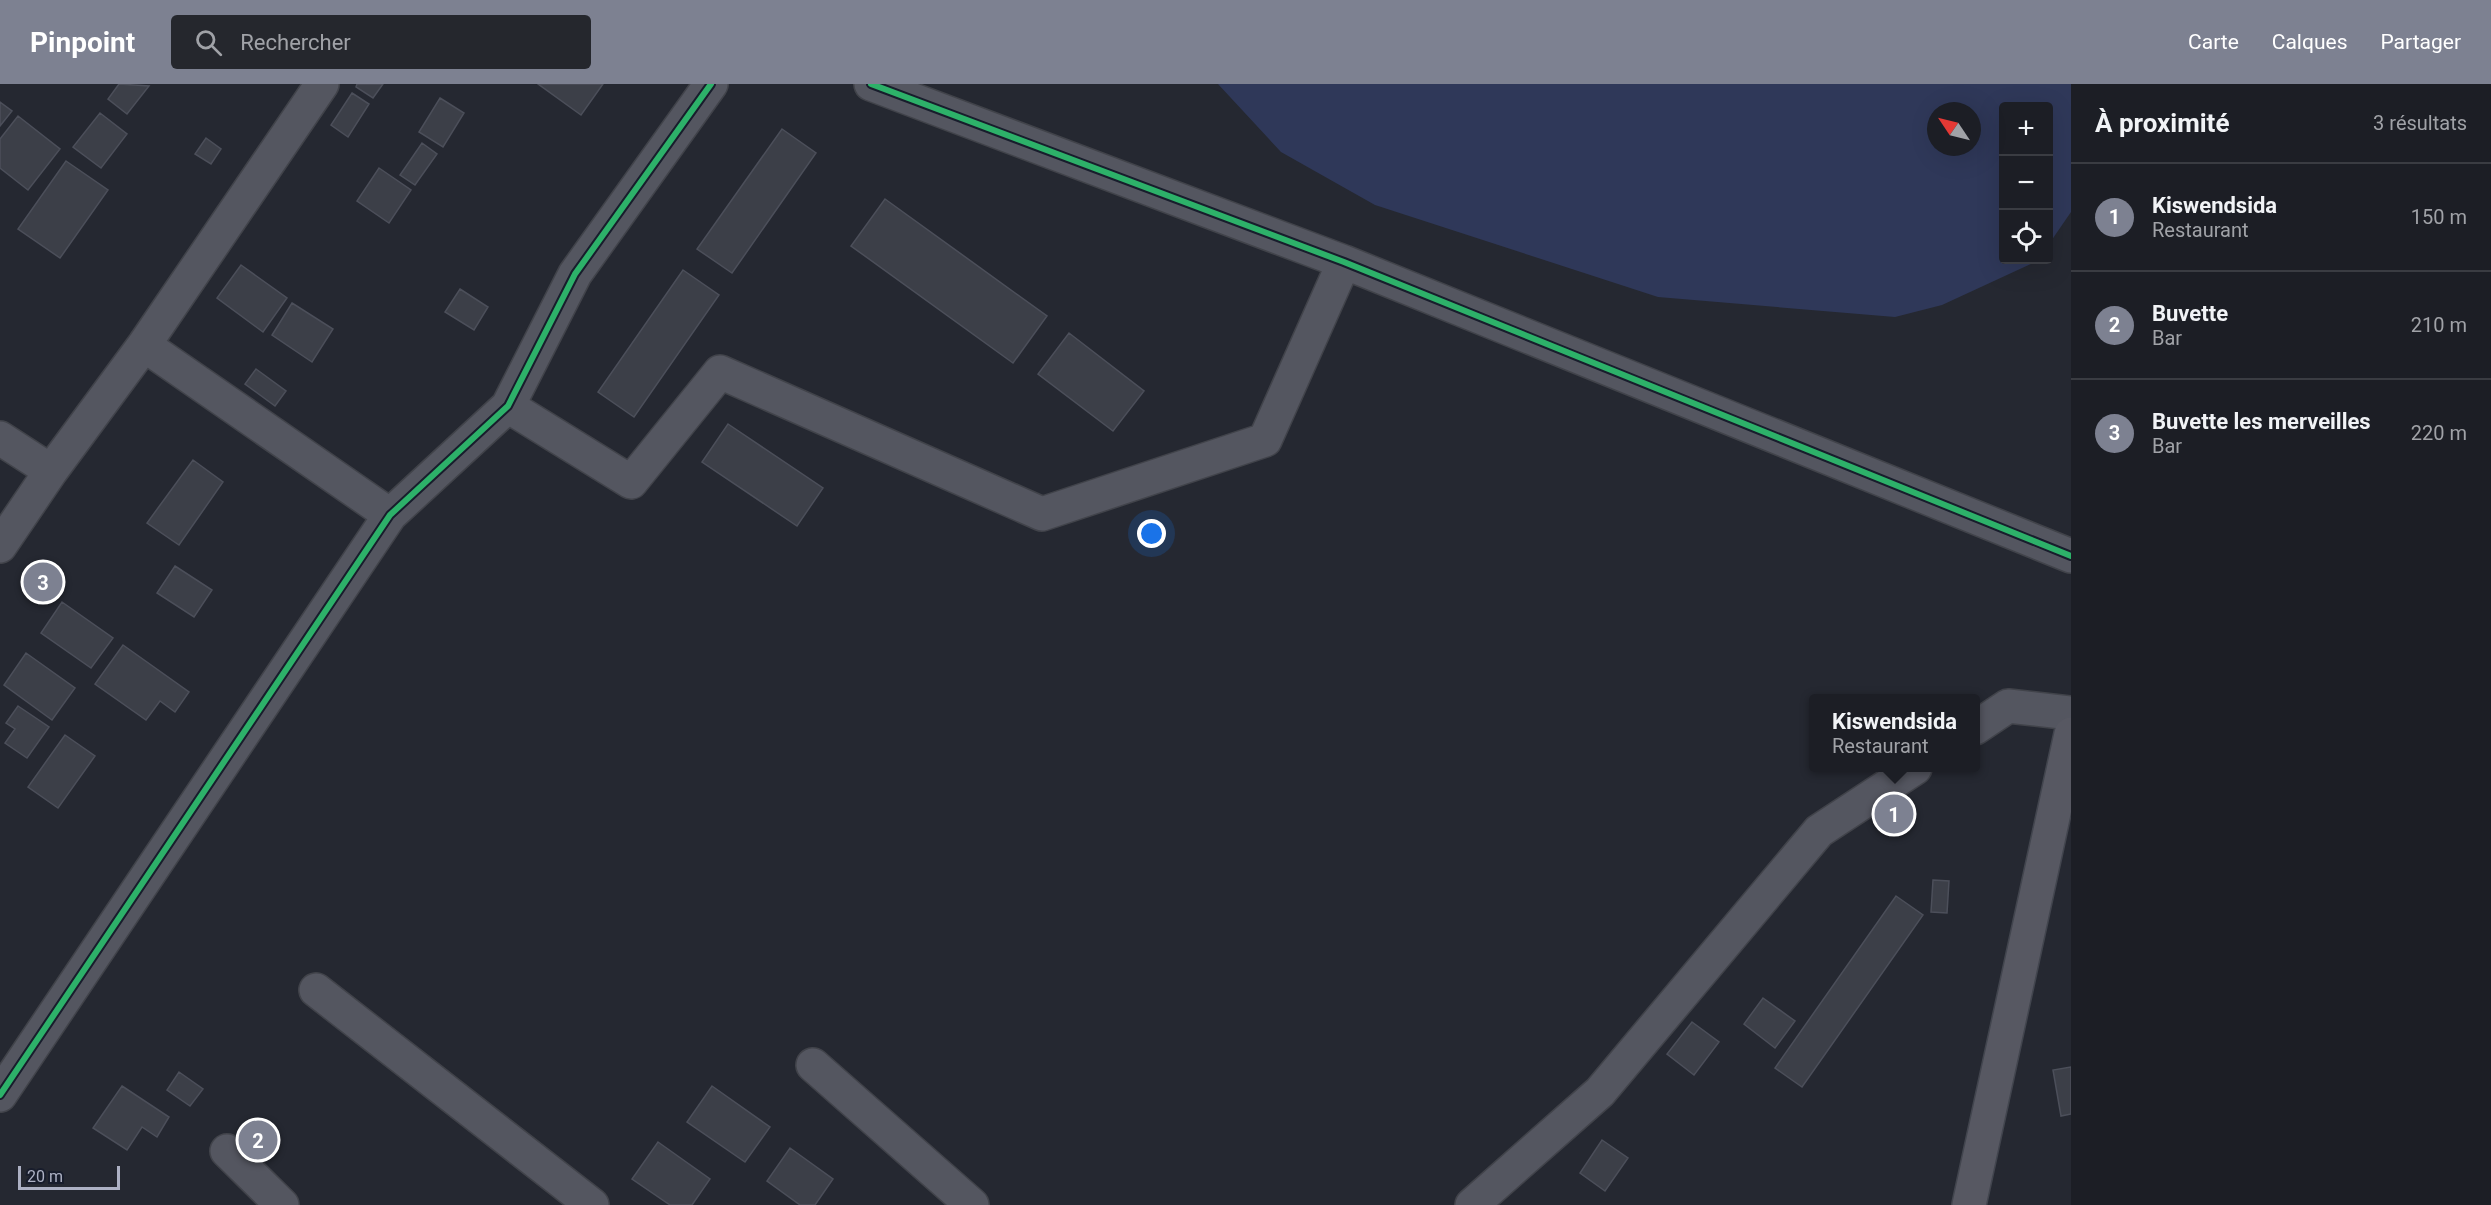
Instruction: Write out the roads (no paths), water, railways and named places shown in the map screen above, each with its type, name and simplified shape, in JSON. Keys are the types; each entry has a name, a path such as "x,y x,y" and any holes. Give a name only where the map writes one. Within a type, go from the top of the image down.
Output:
{"main road":[{"path":"1969,1205 2071,734"}],"street":[{"path":"0,546 51,471 144,345 322,84"},
{"path":"0,1095 390,515 508,406 575,274 711,84"},
{"path":"871,84 1344,262 2071,556"},
{"path":"508,406 631,482 720,372 1042,514 1265,440 1344,262"},
{"path":"144,345 390,515"},
{"path":"0,438 51,471"},
{"path":"1980,725 2008,706 2071,713"},
{"path":"1472,1205 1600,1092 1819,831 1910,772"},
{"path":"316,990 592,1205"},
{"path":"813,1065 972,1205"},
{"path":"227,1150 282,1205"}],"water":[{"path":"1218,84 2071,84 2071,212 2053,238 2053,102 1999,102 1999,264 2031,264 1942,305 1895,317 1658,297 1375,205 1281,152"}],"place":[{"name":"Buvette les merveilles","path":"43,582"},
{"name":"Kiswendsida","path":"1894,814"},
{"name":"Buvette","path":"258,1140"}]}
